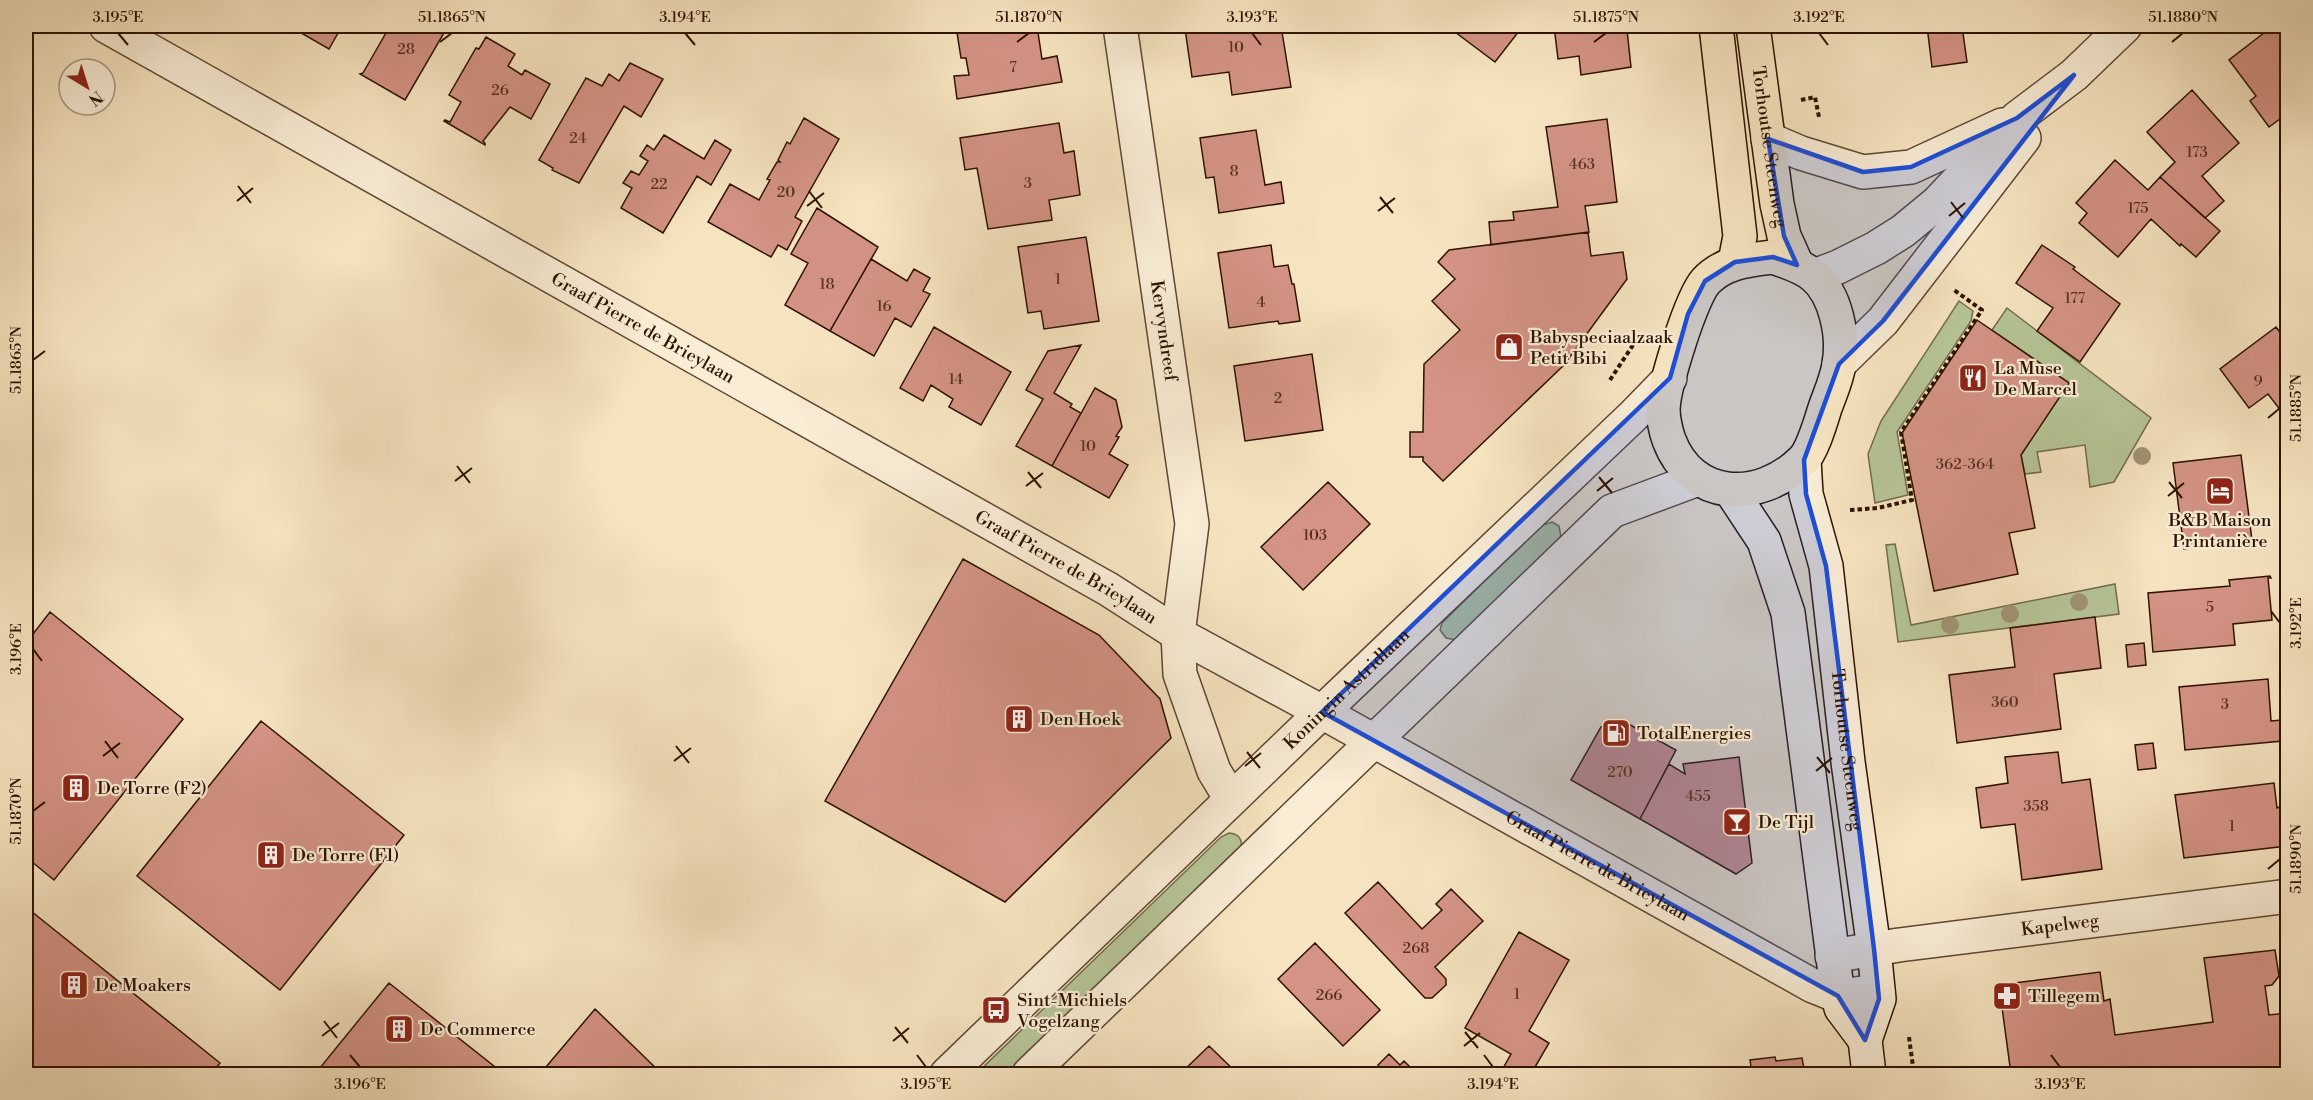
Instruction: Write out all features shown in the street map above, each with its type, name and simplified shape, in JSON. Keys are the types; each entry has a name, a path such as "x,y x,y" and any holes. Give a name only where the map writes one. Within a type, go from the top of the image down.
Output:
{"main road":[{"name":"Torhoutse Steenweg","path":"1716,26 1740,236 1735,262"},
{"name":"Torhoutse Steenweg","path":"1753,26 1782,225 1805,271"},
{"path":"1773,257 1805,271 1830,298 1839,331 1839,364 1820,423 1804,460 1778,480 1755,490 1731,491 1698,479 1682,464 1669,440 1663,410 1688,314 1706,281 1735,262 1773,257"}],"street":[{"name":"Graaf Pierre de Brieylaan","path":"106,26 1097,584 1178,634 1373,740 1813,986 1838,996 1878,991"},
{"name":"Kervyndreef","path":"1120,26 1192,524 1178,634 1180,674 1214,771 1231,799"},
{"path":"1805,271 1838,267 1902,231 1937,203 2018,117 2074,75 2125,26"},
{"path":"1839,364 1883,321 2074,75"},
{"path":"1768,139 1801,153 1863,172 1911,167 2018,117"},
{"name":"Koningin Astridlaan","path":"947,1074 1670,378"},
{"name":"Torhoutse Steenweg","path":"1804,460 1806,494 1826,566 1848,762 1874,949 1879,999 1865,1040 1869,1074"},
{"path":"1029,1074 1612,511 1698,479"},
{"path":"1731,491 1764,541 1788,613 1838,996 1841,1008 1865,1040"},
{"name":"Kapelweg","path":"1832,956 2288,896"}],"path":[{"path":"1844,510 1878,508 1912,502 1901,432 1983,310 1946,285"}],"highlighted area":[{"path":"2074,75 1883,321 1839,364 1804,460 1806,494 1826,566 1874,949 1879,999 1865,1040 1838,996 1322,712 1670,378 1688,314 1705,281 1735,262 1773,257 1797,265 1784,236 1768,139 1863,172 1911,167 2017,118"}],"green space":[{"path":"1959,301 1973,311 1971,321 1897,432 1908,495 1875,503 1868,454 1881,421"},
{"path":"2007,308 2151,418 2114,482 2090,487 2085,445 2037,452 2041,472 2025,474 2021,455 2069,383 1992,330"},
{"path":"1552,522 1559,526 1561,537 1456,640 1446,638 1440,630 1442,623 1540,526"},
{"path":"1895,544 1911,625 2115,584 2119,614 1898,642 1886,545"},
{"path":"1229,833 1240,838 1241,847 1237,855 1012,1074 976,1074 1221,837"}],"building":[{"path":"289,26 342,26 329,49"},
{"path":"390,26 448,26 405,100 360,74 363,73"},
{"path":"956,26 1037,26 1042,59 1057,56 1062,82 957,99 954,76 969,75 966,58 961,58"},
{"path":"1212,26 1281,26 1291,87 1232,95 1229,72 1192,77 1185,29"},
{"path":"1447,26 1523,26 1495,62"},
{"path":"1554,26 1634,26 1634,29 1627,30 1631,67 1581,75 1579,56 1558,59"},
{"path":"1866,26 1902,26 1866,30"},
{"path":"1927,26 1962,26 1967,62 1932,67"},
{"path":"2273,26 2288,44 2288,113 2269,127 2250,101 2256,96 2229,60"},
{"path":"486,37 515,54 508,66 522,75 525,70 550,84 531,119 510,107 483,141 485,145 444,121 450,122 461,102 449,95 476,48 479,49"},
{"path":"630,63 663,79 641,117 624,106 579,183 552,170 553,168 539,160 586,78 602,86 609,74 619,81"},
{"path":"2192,90 2239,143 2202,176 2224,201 2205,218 2160,177 2175,162 2147,132"},
{"path":"804,118 839,139 795,217 802,221 787,250 778,245 771,257 708,222 730,184 759,200 770,180 767,179 777,162 780,162 778,160 787,142 790,144"},
{"path":"1607,119 1617,202 1585,206 1589,232 1491,245 1489,222 1514,220 1513,212 1558,207 1546,127"},
{"path":"1059,123 1064,153 1074,151 1080,195 1049,200 1052,220 988,229 977,168 965,170 960,138"},
{"path":"1256,130 1265,185 1281,182 1284,203 1219,213 1214,177 1206,178 1200,138"},
{"path":"664,135 704,159 715,140 731,150 711,185 697,176 663,233 621,208 632,188 623,183 631,171 639,175 648,161 640,156 647,145 654,150"},
{"path":"2115,160 2148,190 2160,177 2220,231 2196,257 2181,244 2180,246 2151,219 2118,257 2079,223 2087,213 2076,203"},
{"path":"817,208 878,247 830,331 785,305 808,263 791,254"},
{"name":"Babyspeciaalzaak Petit Bibi","path":"1588,232 1591,256 1623,252 1627,279 1564,365 1443,481 1423,461 1423,457 1410,457 1410,432 1423,432 1424,364 1460,330 1432,301 1455,279 1438,262 1449,250"},
{"path":"1086,237 1099,321 1044,329 1041,311 1028,313 1018,247"},
{"path":"1271,245 1274,267 1288,265 1292,284 1294,284 1300,321 1279,324 1278,321 1229,328 1218,253"},
{"path":"2042,245 2075,267 2073,269 2120,304 2080,362 2037,331 2053,308 2016,283"},
{"path":"871,259 907,281 914,269 930,278 923,291 930,294 911,327 895,318 874,356 830,331"},
{"path":"1977,320 2069,383 2021,455 2035,528 2009,533 2018,574 1934,591 1902,433"},
{"path":"934,327 1011,372 981,425 949,407 953,399 931,385 923,401 900,388"},
{"path":"2276,327 2288,343 2288,420 2268,394 2249,408 2220,369"},
{"path":"1081,345 1054,393 1072,404 1070,407 1081,413 1052,466 1016,446 1043,399 1026,390 1048,351"},
{"path":"1312,354 1323,430 1245,441 1234,366"},
{"path":"1095,388 1116,400 1122,427 1109,454 1128,465 1109,498 1052,466"},
{"path":"2241,455 2252,540 2184,549 2173,463"},
{"path":"1328,482 1370,524 1303,590 1261,547"},
{"name":"Den Hoek","path":"963,559 1099,635 1160,699 1171,738 1005,902 825,801"},
{"path":"2270,576 2271,578 2268,578 2272,620 2233,624 2235,645 2153,652 2148,593 2230,586 2229,580"},
{"name":"De Torre (F2)","path":"50,612 183,719 54,880 26,857 26,643"},
{"path":"2095,617 2101,668 2054,674 2061,729 1957,743 1949,675 2015,667 2010,628"},
{"path":"2144,643 2146,665 2128,667 2126,645"},
{"path":"2268,679 2271,721 2282,720 2283,741 2185,750 2179,687"},
{"name":"De Torre (F1)","path":"261,721 404,835 280,990 137,876"},
{"path":"1623,721 1676,750 1640,819 1571,780 1601,727"},
{"path":"2153,743 2156,768 2138,770 2135,745"},
{"path":"2058,752 2062,783 2090,779 2102,869 2022,880 2015,824 1981,828 1976,788 2008,783 2005,757"},
{"path":"1739,757 1752,863 1736,874 1640,819 1669,764 1685,774 1683,764"},
{"path":"2274,783 2277,808 2282,806 2287,846 2184,858 2175,795"},
{"path":"1378,882 1422,929 1442,910 1436,904 1451,889 1483,921 1435,967 1446,979 1446,985 1432,998 1425,998 1345,913"},
{"name":"De Moakers","path":"26,907 220,1063 211,1074 26,1074"},
{"path":"1519,932 1569,960 1529,1031 1549,1043 1531,1074 1494,1074 1498,1068 1502,1070 1511,1054 1465,1028"},
{"path":"1315,943 1380,1010 1343,1046 1278,979"},
{"path":"2275,950 2279,976 2272,985 2265,986 2269,1015 2287,1013 2288,1074 2011,1074 1999,985 2100,972 2104,1001 2110,999 2115,1035 2213,1022 2204,958"},
{"name":"De Commerce","path":"389,983 504,1074 315,1074"},
{"name":"De Commerce","path":"595,1009 662,1074 540,1074"},
{"path":"1209,1046 1238,1074 1180,1074"},
{"path":"1389,1054 1400,1065 1404,1061 1417,1074 1386,1074 1378,1065"},
{"path":"1775,1057 1776,1061 1802,1058 1805,1074 1752,1074 1750,1060"}],"place":[{"name":"Babyspeciaalzaak Petit Bibi","path":"1509,347"},
{"name":"La Muse De Marcel","path":"1973,378"},
{"name":"B&B Maison Printanière","path":"2220,491"},
{"name":"Den Hoek","path":"1019,719"},
{"name":"TotalEnergies","path":"1616,733"},
{"name":"De Torre (F2)","path":"76,788"},
{"name":"De Tijl","path":"1737,822"},
{"name":"De Torre (F1)","path":"271,855"},
{"name":"De Moakers","path":"74,985"},
{"name":"Tillegem","path":"2007,996"},
{"name":"Sint-Michiels Vogelzang","path":"996,1010"},
{"name":"De Commerce","path":"399,1029"}]}
